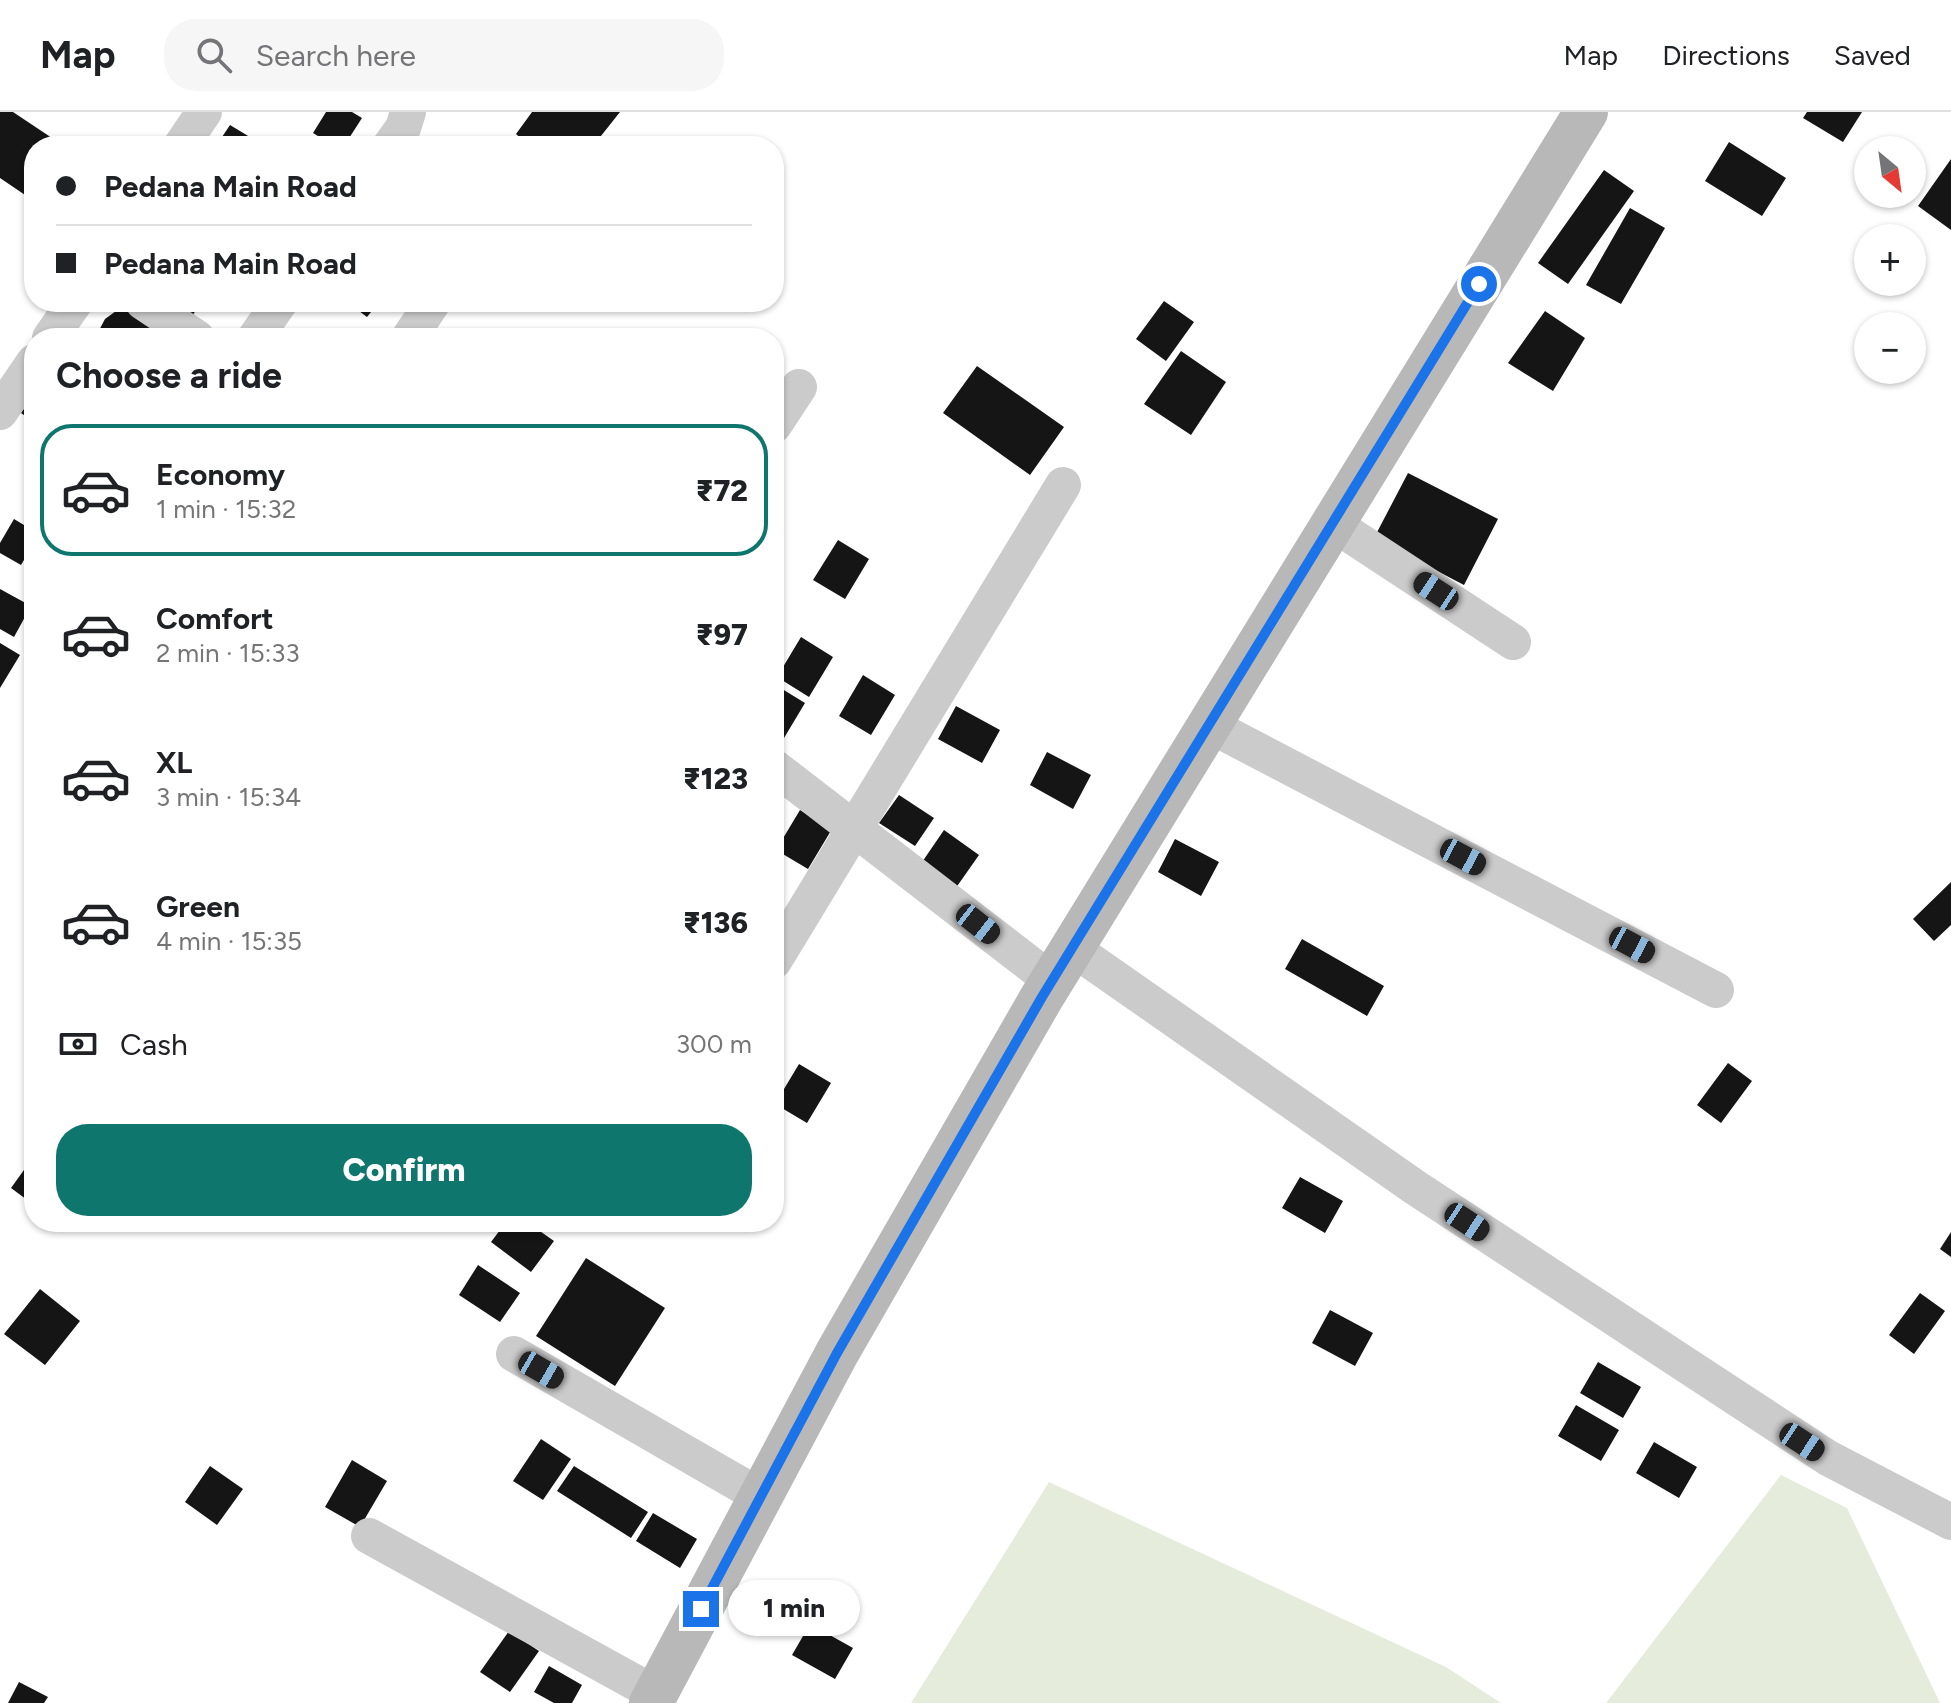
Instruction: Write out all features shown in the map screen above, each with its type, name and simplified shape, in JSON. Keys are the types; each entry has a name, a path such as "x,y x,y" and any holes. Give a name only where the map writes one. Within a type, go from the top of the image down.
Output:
{"main road":[{"path":"653,1698 837,1353 1062,964 1586,112"}],"street":[{"path":"188,136 204,112"},
{"path":"397,136 408,112"},
{"path":"158,312 182,328"},
{"path":"0,412 24,377"},
{"path":"784,410 799,387"},
{"path":"784,945 1063,485"},
{"path":"1332,523 1513,642"},
{"path":"1209,725 1716,990"},
{"path":"784,775 855,829 1416,1188 1815,1450 1951,1522"},
{"path":"514,1354 760,1496"},
{"path":"369,1536 653,1698"}],"green space":[{"path":"1781,1475 1847,1508 1940,1703 1606,1703"},
{"path":"1049,1482 1446,1667 1501,1703 911,1703"}],"building":[{"path":"0,112 13,112 49,136 24,136 24,194 0,178"},
{"path":"326,112 352,112 362,118 350,136 318,136 313,133"},
{"path":"532,112 620,112 601,136 516,134"},
{"path":"1807,112 1862,112 1843,142 1803,118"},
{"path":"230,125 248,136 223,136"},
{"path":"1729,142 1786,178 1762,216 1705,181"},
{"path":"1951,159 1951,230 1921,208 1926,208 1926,195"},
{"path":"1604,170 1634,191 1568,284 1538,263"},
{"path":"1630,208 1665,228 1621,304 1586,285"},
{"path":"1164,301 1194,322 1166,361 1136,339"},
{"path":"1545,311 1585,338 1553,391 1508,363"},
{"path":"115,312 136,312 157,328 100,328 105,319"},
{"path":"172,312 195,312 186,326"},
{"path":"1181,351 1226,382 1191,435 1144,404"},
{"path":"977,366 1064,427 1030,475 943,413"},
{"path":"1408,473 1498,519 1464,585 1374,538"},
{"path":"14,519 24,525 24,560 21,565 0,553 0,543"},
{"path":"838,540 869,559 845,599 813,580"},
{"path":"0,589 24,602 24,619 14,637 0,629"},
{"path":"801,637 833,657 809,697 784,681 784,665"},
{"path":"0,643 20,655 0,688"},
{"path":"863,675 895,695 871,735 839,716"},
{"path":"784,690 805,703 784,738"},
{"path":"956,706 1000,730 982,763 938,739"},
{"path":"1047,752 1091,775 1073,809 1030,785"},
{"path":"899,795 934,818 915,846 879,823"},
{"path":"800,810 832,829 808,869 784,855 784,837"},
{"path":"944,830 979,855 953,892 918,868"},
{"path":"1175,839 1219,862 1201,896 1158,872"},
{"path":"1951,882 1951,925 1934,941 1913,919"},
{"path":"1302,939 1384,986 1367,1016 1285,969"},
{"path":"1728,1063 1752,1081 1721,1123 1697,1105"},
{"path":"799,1064 831,1083 807,1123 784,1109 784,1089"},
{"path":"24,1170 24,1198 11,1188"},
{"path":"1300,1177 1343,1201 1325,1233 1282,1208"},
{"path":"498,1232 541,1232 554,1241 531,1272 491,1242"},
{"path":"1951,1232 1951,1257 1940,1249"},
{"path":"586,1258 665,1308 615,1386 536,1336"},
{"path":"478,1265 520,1293 500,1322 459,1295"},
{"path":"40,1289 80,1321 45,1365 4,1334"},
{"path":"1920,1293 1945,1311 1914,1354 1889,1335"},
{"path":"1330,1310 1373,1333 1355,1366 1312,1343"},
{"path":"1598,1362 1641,1387 1623,1418 1580,1393"},
{"path":"1576,1405 1619,1430 1601,1461 1558,1436"},
{"path":"541,1439 571,1459 543,1500 513,1481"},
{"path":"1654,1442 1697,1467 1679,1498 1636,1473"},
{"path":"352,1460 387,1481 360,1527 325,1507"},
{"path":"210,1466 243,1489 217,1525 185,1502"},
{"path":"574,1466 648,1512 631,1538 557,1491"},
{"path":"653,1513 697,1539 680,1568 636,1541"},
{"path":"810,1624 853,1648 835,1679 792,1655"},
{"path":"509,1631 539,1651 510,1692 480,1672"},
{"path":"549,1666 582,1685 572,1703 554,1703 534,1692"},
{"path":"19,1682 48,1697 44,1703 8,1703"}],"route":[{"path":"701,1609 837,1353 1042,997 1479,284"}]}
